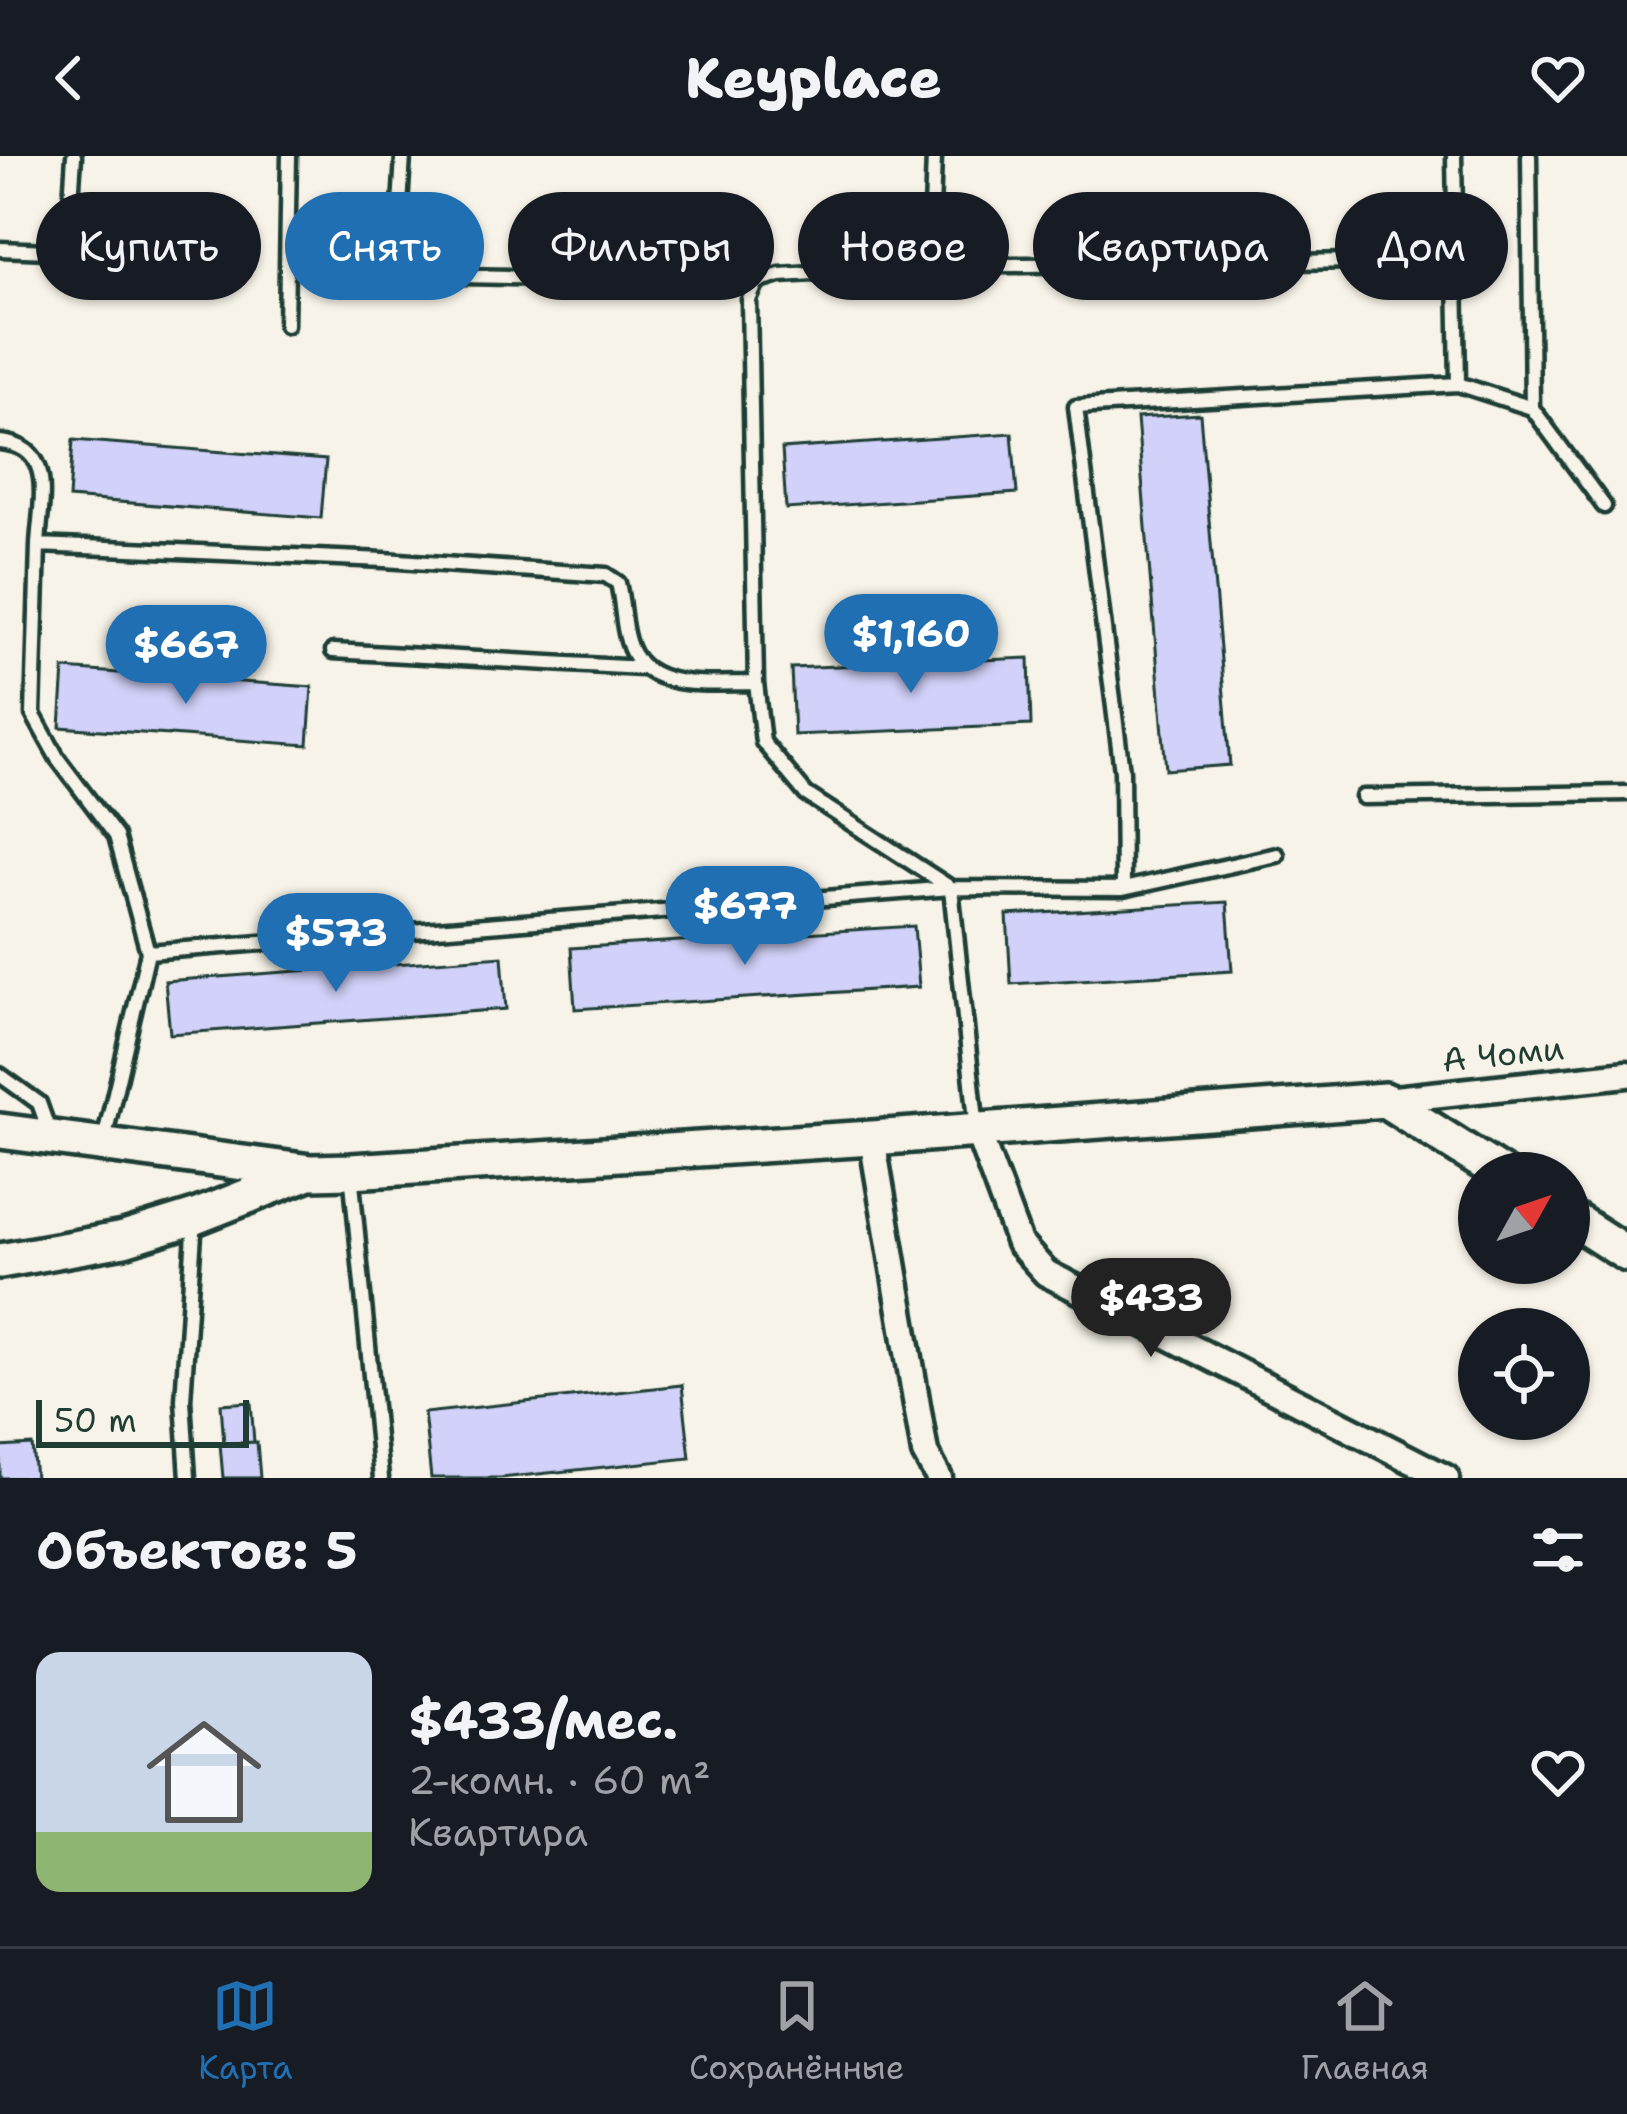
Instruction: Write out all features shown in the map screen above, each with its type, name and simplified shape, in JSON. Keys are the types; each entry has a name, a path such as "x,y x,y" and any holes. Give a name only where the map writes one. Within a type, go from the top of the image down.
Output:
{"street":[{"name":"А Чоми","path":"1385,1100 1627,1074"},
{"path":"0,1131 311,1172 872,1138 1385,1100 1467,1152"},
{"path":"977,1130 1019,1243 1046,1273 1446,1478"},
{"path":"872,1138 925,1453 939,1478"},
{"path":"0,1261 124,1239 311,1172"},
{"path":"1590,1230 1627,1254"}],"lane":[{"path":"0,249 49,250 63,244 69,230 74,156"},
{"path":"286,325 289,156"},
{"path":"403,156 397,257 413,275 508,277"},
{"path":"933,192 934,156"},
{"path":"1454,156 1455,192"},
{"path":"1529,156 1532,408 1604,506"},
{"path":"1009,265 1335,261"},
{"path":"749,300 756,683 763,742 806,794 951,888"},
{"path":"1457,300 1458,384"},
{"path":"1123,889 1122,771 1076,407 1458,384 1532,408"},
{"path":"0,442 22,444 37,457 40,472 33,714 58,759 116,836 148,952 103,1146"},
{"path":"38,545 606,575 618,583 628,644 642,668"},
{"path":"333,651 642,668 664,680 756,683"},
{"path":"1363,797 1627,794"},
{"path":"148,952 951,888 1123,889 1277,854"},
{"path":"951,888 977,1130"},
{"path":"0,1075 39,1103 51,1138"},
{"path":"351,1171 381,1478"},
{"path":"188,1478 183,1400 195,1217"}],"building":[{"path":"1200,414 1230,765 1166,770 1137,418"},
{"path":"1012,433 1017,493 786,509 782,449"},
{"path":"73,440 326,460 321,518 69,498"},
{"path":"1029,658 1031,725 794,735 791,668"},
{"path":"64,669 312,687 308,745 60,727"},
{"path":"1227,902 1232,971 1011,984 1007,915"},
{"path":"914,926 919,987 575,1009 571,948"},
{"path":"502,956 506,1009 170,1034 165,981"},
{"path":"682,1385 690,1458 501,1478 431,1478 424,1413"},
{"path":"251,1402 254,1442 224,1444 221,1404"},
{"path":"257,1442 260,1478 223,1478 220,1444"},
{"path":"32,1445 35,1478 0,1478 0,1447"}]}
